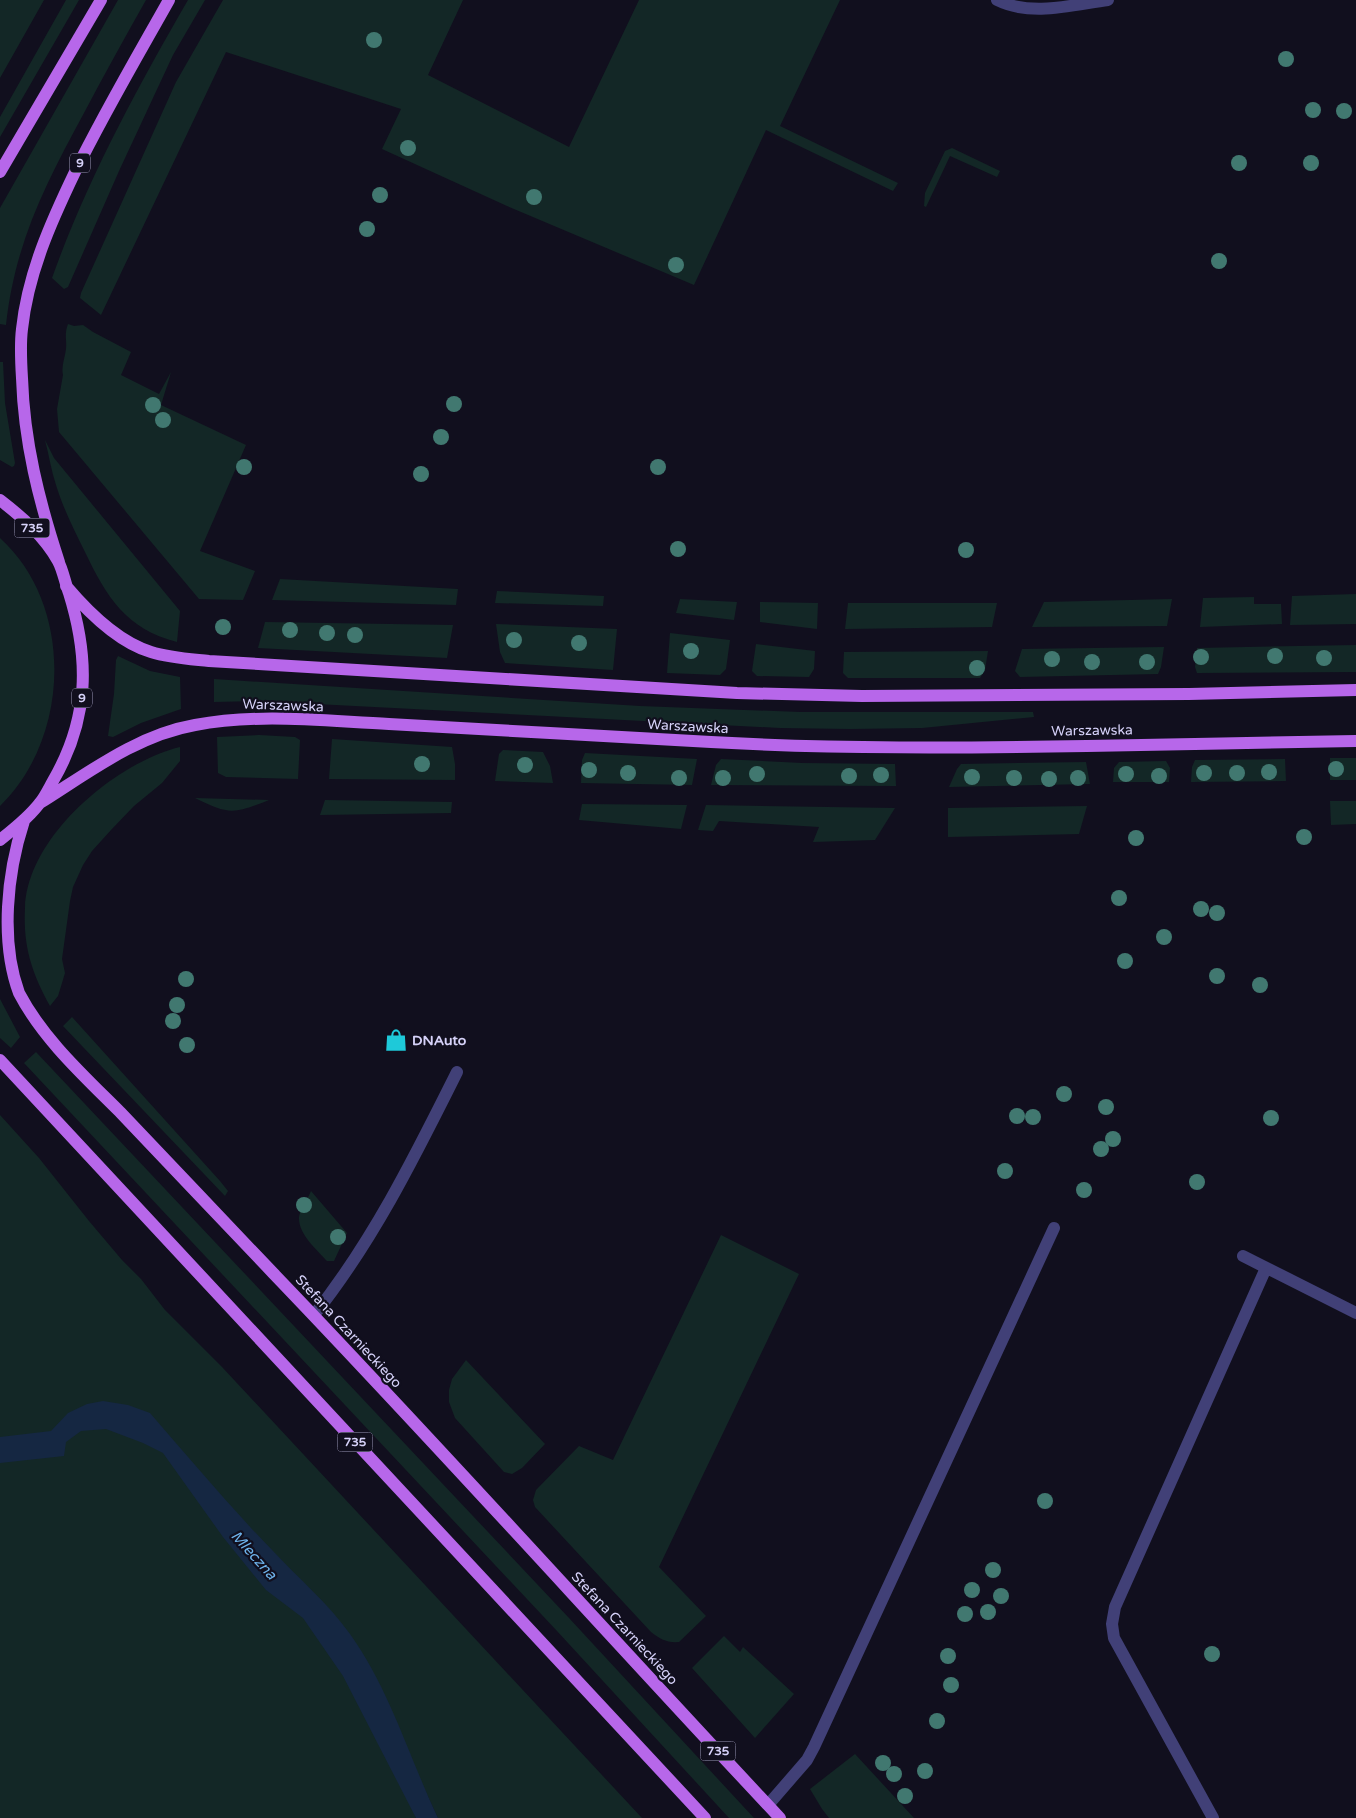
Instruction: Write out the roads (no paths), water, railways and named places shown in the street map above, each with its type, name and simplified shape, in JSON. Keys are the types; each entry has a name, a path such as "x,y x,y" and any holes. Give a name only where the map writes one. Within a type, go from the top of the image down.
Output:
{"main road":[{"path":"0,172 100,0"},
{"name":"9","path":"0,840 24,821 40,803 67,753 81,706 83,657 79,630 36,485 23,411 21,339 29,290 47,235 65,193 114,96 169,0"},
{"name":"735","path":"0,500 39,535 58,562"},
{"path":"66,586 102,622 141,648 163,656 218,662 699,691 862,696 1189,694 1356,690"},
{"name":"Warszawska","path":"40,803 110,759 153,737 191,725 238,718 790,746 929,748 1356,741"},
{"name":"Stefana Czarnieckiego","path":"24,821 12,862 6,898 6,948 10,968 18,991 43,1030 314,1315 780,1818"},
{"name":"735","path":"0,1060 705,1818"}],"lane":[{"path":"997,0 1027,9 1108,0"},
{"path":"314,1315 366,1242 413,1161 458,1072"},
{"path":"768,1805 806,1760 814,1747 1054,1228"},
{"path":"1243,1256 1356,1313"},
{"path":"1213,1818 1114,1638 1112,1624 1115,1607 1266,1268"}],"water":[{"name":"Mleczna","path":"103,1401 128,1405 150,1413 241,1517 341,1622 364,1655 377,1678 438,1818 416,1818 343,1676 303,1618 266,1590 223,1537 163,1453 106,1429 81,1431 66,1442 64,1456 0,1463 0,1437 51,1431 68,1413 87,1404"}],"place":[{"name":"DNAuto","path":"396,1040"}]}
